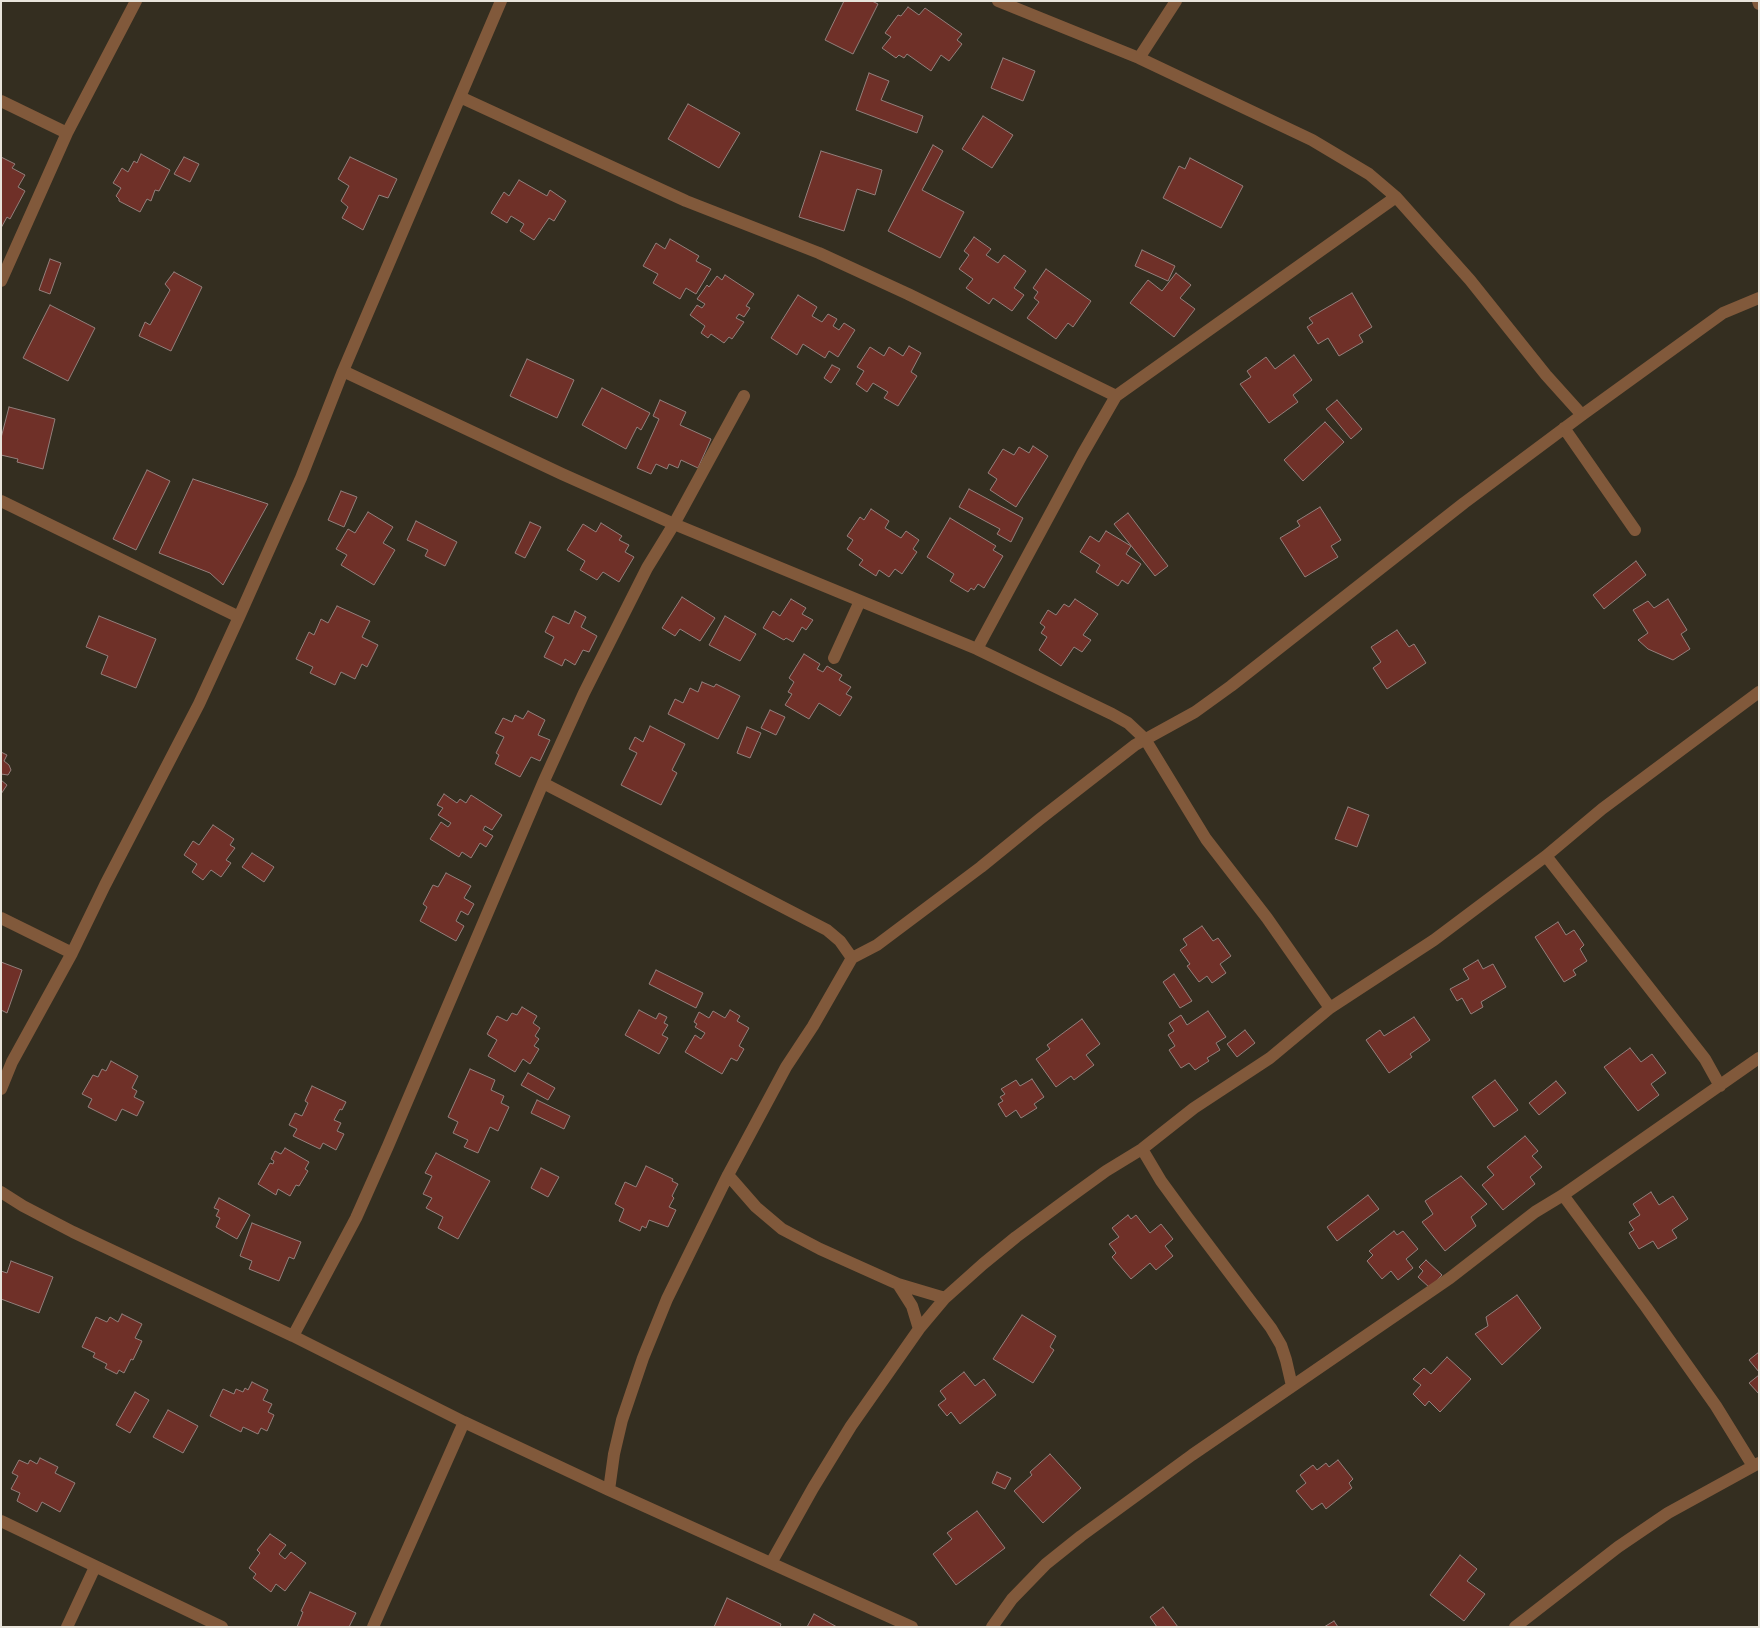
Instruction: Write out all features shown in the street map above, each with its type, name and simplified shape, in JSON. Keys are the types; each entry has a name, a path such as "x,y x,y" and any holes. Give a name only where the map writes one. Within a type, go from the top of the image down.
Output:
{"street":[{"path":"1,282 67,133 136,1"},
{"path":"1,1089 12,1062 72,953 199,704 239,617 301,478 343,371 501,1"},
{"path":"998,1 1139,58 1312,140 1369,174 1396,197 1470,280 1546,375 1582,415"},
{"path":"1139,58 1176,1"},
{"path":"460,97 686,201 836,262 908,294 1116,396"},
{"path":"1,101 67,133"},
{"path":"978,649 1077,464 1116,396 1396,197"},
{"path":"609,1490 614,1454 622,1420 643,1358 667,1299 728,1175 786,1068 813,1026 852,958 867,951 981,868 1040,819 1145,739 1195,712 1231,686 1464,503 1564,428 1723,313 1759,298"},
{"path":"343,371 562,474 674,524 978,649 1112,714 1134,728 1145,739 1206,839 1267,918 1330,1008"},
{"path":"293,1336 356,1218 543,783 584,693 647,568 674,524 744,396"},
{"path":"1564,428 1635,530"},
{"path":"1,501 239,617"},
{"path":"834,658 860,601"},
{"path":"771,1563 813,1488 851,1426 919,1328 945,1298 1016,1237 1106,1171 1142,1149 1194,1108 1270,1058 1330,1008 1434,940 1546,856 1602,809 1759,692"},
{"path":"543,783 827,930 840,941 852,958"},
{"path":"1546,856 1705,1059 1720,1086"},
{"path":"1,918 72,953"},
{"path":"992,1627 1012,1599 1046,1564 1081,1536 1292,1386 1450,1278 1535,1212 1563,1195 1759,1058"},
{"path":"1142,1149 1161,1181 1270,1328 1286,1360 1292,1386"},
{"path":"728,1175 756,1207 782,1228 820,1249 898,1284 945,1298"},
{"path":"1,1192 23,1206 73,1232 293,1336 464,1422 912,1627"},
{"path":"1515,1627 1618,1547 1668,1513 1756,1465 1646,1307 1563,1195"},
{"path":"898,1284 912,1306 919,1328"},
{"path":"374,1627 464,1422"},
{"path":"1,1521 222,1627"},
{"path":"67,1627 96,1567"}],"building":[{"path":"844,1 872,1 878,4 853,54 825,40"},
{"path":"908,7 919,15 925,8 962,34 957,40 962,44 949,61 941,55 931,71 907,54 904,58 899,55 896,58 882,48 891,37 885,33 898,15 901,16"},
{"path":"1003,58 1035,71 1023,101 991,88"},
{"path":"869,73 889,81 881,100 923,116 917,133 856,110"},
{"path":"688,104 740,133 719,168 668,139"},
{"path":"983,116 1013,135 992,168 962,149"},
{"path":"933,145 943,151 922,190 964,212 940,258 888,231"},
{"path":"821,151 882,170 875,195 857,189 844,231 799,217"},
{"path":"141,154 170,170 159,191 155,190 151,201 147,199 140,212 119,201 116,196 121,188 113,183 122,168 128,172 134,161 137,163"},
{"path":"1,157 15,164 12,168 25,175 18,187 25,191 10,219 7,217 1,228"},
{"path":"184,157 199,164 190,182 174,174"},
{"path":"350,157 397,179 388,198 379,195 363,230 342,218 348,207 341,201 349,186 338,179"},
{"path":"1190,158 1243,186 1221,228 1163,198 1179,166 1185,169"},
{"path":"519,180 547,196 550,190 566,201 554,221 549,218 534,240 520,231 524,224 511,216 507,223 491,213 504,192 509,196"},
{"path":"974,237 991,249 986,255 998,263 1004,255 1026,271 1014,288 1024,295 1012,311 993,298 989,304 966,288 973,279 959,269 969,255 964,251"},
{"path":"670,239 699,256 696,261 711,269 696,294 686,288 680,299 653,283 658,274 643,266 656,243 665,249"},
{"path":"1142,250 1175,266 1168,281 1135,266"},
{"path":"50,259 61,263 50,294 39,290"},
{"path":"1046,269 1091,301 1073,327 1068,323 1056,339 1027,318 1039,302 1034,298 1038,292 1033,288"},
{"path":"174,272 202,287 171,351 139,336 145,322 150,325 170,290 165,284"},
{"path":"1176,273 1191,285 1180,298 1195,309 1174,337 1130,303 1148,280 1162,291"},
{"path":"725,275 754,294 746,306 750,308 744,317 739,314 736,318 744,322 732,339 729,337 724,343 711,334 708,338 701,333 705,326 690,315 697,305 702,308 705,304 697,299 707,285 709,287 717,276 722,280"},
{"path":"1352,293 1372,327 1359,335 1363,342 1339,356 1328,338 1318,344 1307,327 1313,323 1309,318"},
{"path":"798,295 817,307 812,316 822,322 828,314 837,319 833,326 839,330 844,323 855,330 838,357 829,351 825,358 803,344 797,355 771,338"},
{"path":"50,305 95,328 68,381 23,358"},
{"path":"909,346 921,353 911,372 917,376 898,406 884,398 888,392 873,383 867,392 856,384 864,371 857,367 870,347 884,356 889,347 903,356"},
{"path":"1294,355 1312,380 1293,395 1298,402 1269,423 1240,384 1251,377 1247,371 1266,357 1275,369"},
{"path":"527,359 574,380 557,418 510,396"},
{"path":"832,365 840,369 831,383 824,378"},
{"path":"602,388 650,413 641,430 637,427 626,449 582,425"},
{"path":"660,400 686,412 680,425 711,439 698,468 681,460 678,468 669,464 667,469 656,464 651,474 637,468 659,419 653,416"},
{"path":"1337,400 1362,429 1351,439 1326,409"},
{"path":"9,407 55,419 43,469 17,462 18,459 1,455 1,438"},
{"path":"1325,422 1344,442 1303,481 1284,460"},
{"path":"1033,446 1048,456 1016,507 990,490 997,479 988,473 1003,449 1014,455 1019,447 1029,453"},
{"path":"147,470 170,481 136,550 113,539"},
{"path":"193,479 268,504 223,585 210,573 159,553"},
{"path":"969,489 1023,518 1011,542 997,534 1000,529 959,507"},
{"path":"341,491 357,497 344,527 328,520"},
{"path":"1320,507 1341,540 1331,546 1338,557 1305,577 1280,538 1300,526 1297,521"},
{"path":"871,509 889,521 885,528 901,538 906,531 919,540 913,549 917,552 902,574 895,569 889,577 879,570 876,576 859,565 863,560 847,549 853,540 847,536 860,517 864,520"},
{"path":"368,512 393,527 383,543 395,550 374,585 341,565 347,555 336,549 348,529 355,533"},
{"path":"1128,513 1168,566 1155,576 1114,524"},
{"path":"950,518 996,546 993,550 1003,556 984,588 978,584 974,590 971,588 968,592 950,581 954,574 927,557"},
{"path":"416,521 457,542 445,566 425,556 428,550 407,540"},
{"path":"530,522 541,527 525,558 515,553"},
{"path":"601,523 622,536 619,540 629,545 625,552 634,557 619,582 603,572 597,580 580,570 585,561 567,550 583,524 596,532"},
{"path":"1106,531 1131,546 1126,554 1141,564 1128,584 1122,580 1118,586 1096,572 1100,565 1080,552 1090,536 1099,542"},
{"path":"1636,561 1646,575 1604,609 1593,595"},
{"path":"682,597 715,618 700,641 680,629 675,636 662,628"},
{"path":"791,599 806,608 802,614 813,620 806,630 802,627 793,642 786,638 784,640 763,628 773,611 780,616"},
{"path":"1075,599 1098,614 1083,635 1091,640 1082,652 1074,647 1061,666 1039,650 1047,637 1041,633 1045,627 1040,623 1048,610 1056,615 1064,604 1069,607"},
{"path":"1668,599 1687,630 1681,634 1690,649 1673,660 1648,649 1638,640 1648,633 1633,610 1648,601 1654,608"},
{"path":"337,606 370,621 362,637 378,645 367,667 362,664 355,679 341,672 335,685 310,673 313,667 296,659 309,632 314,635 321,619 328,623"},
{"path":"575,611 586,617 581,627 597,636 589,652 583,650 575,665 565,659 562,666 544,657 554,637 545,632 553,616 569,624"},
{"path":"99,616 156,639 136,688 101,674 108,656 86,647"},
{"path":"725,616 756,634 740,661 709,645"},
{"path":"1397,630 1409,647 1414,644 1426,663 1387,689 1373,668 1381,662 1371,647"},
{"path":"804,654 820,664 817,669 823,672 827,666 842,675 839,680 851,687 846,694 852,697 840,716 819,703 809,719 785,705 792,694 788,692 794,682 789,678"},
{"path":"702,682 714,687 716,684 740,696 718,739 668,714 675,699 683,703 690,688 698,692"},
{"path":"770,710 785,717 776,735 761,728"},
{"path":"528,711 545,720 538,735 550,740 540,761 531,757 520,777 495,764 499,755 496,753 504,737 495,733 503,718 512,722 515,715 523,719"},
{"path":"650,726 685,744 672,770 677,773 661,805 621,785 637,753 629,749 635,737 643,742"},
{"path":"747,727 761,733 750,758 737,753"},
{"path":"1,752 7,755 4,761 11,770 8,775 1,774"},
{"path":"1,780 7,785 1,794"},
{"path":"444,794 457,803 460,799 466,803 471,795 502,815 492,830 485,826 483,830 493,836 486,847 480,843 471,858 462,852 459,857 430,839 441,822 448,827 451,823 438,815 443,808 437,805"},
{"path":"1348,807 1369,815 1357,847 1335,839"},
{"path":"213,825 234,839 230,845 235,848 226,860 231,863 221,877 211,870 203,880 192,872 197,864 184,855 193,841 199,845"},
{"path":"252,853 274,867 264,882 242,867"},
{"path":"446,873 471,886 464,898 474,904 468,915 461,911 456,921 464,926 456,941 420,921 427,907 423,904 433,885 438,887"},
{"path":"1558,922 1566,935 1574,930 1584,945 1580,949 1587,961 1573,970 1576,975 1564,982 1535,937"},
{"path":"1202,926 1213,941 1218,938 1231,956 1220,964 1226,973 1212,983 1207,976 1199,982 1187,966 1190,964 1180,950 1187,945 1183,939"},
{"path":"1478,960 1483,969 1493,964 1506,987 1481,1002 1483,1007 1471,1014 1462,998 1457,1001 1450,989 1469,979 1463,969"},
{"path":"1,962 22,970 7,1013 1,1010"},
{"path":"656,970 703,993 696,1008 649,984"},
{"path":"1174,974 1192,1001 1180,1008 1163,982"},
{"path":"522,1007 537,1016 533,1023 540,1028 535,1036 539,1039 534,1046 539,1049 530,1064 523,1059 515,1072 488,1056 497,1040 487,1034 497,1016 507,1021 512,1013 517,1015"},
{"path":"639,1010 656,1019 659,1013 667,1017 664,1023 668,1025 662,1035 668,1038 659,1054 625,1035"},
{"path":"730,1010 740,1016 737,1021 749,1028 739,1046 744,1049 737,1061 731,1058 722,1074 685,1052 695,1035 701,1039 705,1033 695,1027 697,1024 694,1022 699,1012 709,1018 713,1011 725,1018"},
{"path":"1208,1011 1226,1037 1216,1043 1220,1050 1207,1058 1209,1061 1195,1070 1189,1063 1181,1068 1169,1050 1175,1046 1168,1035 1174,1031 1169,1023 1181,1015 1187,1025"},
{"path":"1414,1017 1430,1040 1410,1054 1412,1057 1389,1073 1366,1040 1380,1030 1384,1036"},
{"path":"1082,1019 1100,1044 1086,1055 1094,1065 1074,1080 1071,1076 1056,1087 1036,1059 1050,1049 1047,1045"},
{"path":"1245,1030 1255,1043 1237,1057 1227,1044"},
{"path":"1630,1048 1641,1062 1652,1054 1666,1073 1651,1084 1659,1095 1638,1111 1604,1067"},
{"path":"111,1061 138,1076 132,1088 137,1091 134,1097 144,1102 137,1116 122,1109 116,1121 88,1107 92,1099 82,1094 93,1075 98,1077 102,1069 106,1071"},
{"path":"470,1069 495,1080 491,1090 504,1096 501,1103 509,1107 498,1131 490,1127 478,1153 464,1147 468,1140 453,1133 458,1122 448,1117"},
{"path":"528,1073 555,1088 548,1100 521,1085"},
{"path":"1032,1079 1044,1097 1034,1104 1037,1108 1021,1118 1016,1110 1006,1117 998,1104 1003,1101 1000,1097 1005,1094 1001,1089 1016,1080 1020,1086"},
{"path":"1495,1080 1518,1110 1494,1127 1472,1097"},
{"path":"1556,1081 1566,1093 1539,1115 1529,1103"},
{"path":"312,1086 346,1102 334,1120 341,1123 337,1131 344,1134 336,1150 323,1143 320,1149 293,1136 297,1129 289,1125 295,1113 302,1116 308,1103 305,1101"},
{"path":"537,1100 570,1116 564,1129 531,1113"},
{"path":"1525,1136 1538,1151 1532,1156 1542,1167 1530,1177 1535,1184 1503,1210 1482,1185 1494,1175 1487,1167"},
{"path":"285,1148 309,1162 305,1169 308,1171 299,1186 296,1185 290,1196 278,1189 276,1195 258,1184 270,1163 273,1164 274,1161 271,1159 275,1151 281,1154"},
{"path":"436,1153 490,1181 458,1239 438,1228 443,1217 426,1208 432,1198 423,1194 432,1176 425,1173"},
{"path":"646,1166 673,1179 672,1181 678,1184 669,1207 676,1210 668,1227 649,1220 646,1228 642,1226 640,1231 619,1221 624,1209 615,1204 625,1182 636,1187"},
{"path":"541,1168 559,1177 548,1197 531,1188"},
{"path":"1461,1176 1487,1204 1471,1217 1476,1226 1445,1251 1422,1222 1433,1214 1425,1201"},
{"path":"1651,1192 1659,1205 1673,1196 1688,1219 1672,1230 1677,1238 1658,1249 1653,1241 1639,1249 1629,1233 1634,1230 1629,1222 1640,1215 1633,1204"},
{"path":"1368,1195 1379,1209 1337,1241 1327,1227"},
{"path":"219,1198 250,1215 237,1239 216,1227 220,1218 216,1216 219,1210 214,1208"},
{"path":"1128,1215 1131,1219 1136,1215 1150,1233 1161,1224 1173,1239 1165,1246 1173,1256 1156,1270 1150,1263 1131,1279 1112,1257 1116,1253 1109,1244 1119,1237 1112,1228"},
{"path":"252,1223 301,1242 294,1259 289,1257 279,1281 249,1269 252,1261 240,1256"},
{"path":"1394,1231 1397,1235 1403,1231 1418,1249 1406,1259 1413,1268 1398,1280 1391,1271 1382,1279 1367,1261 1373,1255 1369,1251"},
{"path":"1426,1260 1442,1275 1430,1288 1418,1277 1423,1271 1419,1267"},
{"path":"11,1261 53,1277 39,1313 1,1299 1,1271 7,1273"},
{"path":"1517,1295 1541,1328 1502,1365 1475,1334 1488,1326 1486,1317"},
{"path":"122,1314 142,1324 135,1338 142,1341 124,1373 119,1370 117,1374 105,1368 107,1364 93,1357 95,1353 82,1347 96,1317 107,1322 110,1317 118,1322"},
{"path":"1022,1315 1056,1336 1050,1347 1054,1350 1033,1383 993,1359"},
{"path":"1759,1352 1759,1372 1749,1360"},
{"path":"1447,1357 1471,1379 1440,1412 1429,1401 1425,1406 1413,1394 1421,1385 1413,1379 1424,1368 1431,1374"},
{"path":"964,1372 975,1386 984,1379 996,1395 960,1424 951,1412 947,1416 938,1405 946,1399 940,1391"},
{"path":"1759,1375 1759,1394 1749,1383"},
{"path":"252,1382 268,1390 263,1400 272,1404 268,1412 274,1415 267,1431 261,1428 258,1434 243,1427 241,1432 210,1416 223,1389 234,1394 236,1389 243,1392 245,1388 248,1390"},
{"path":"135,1392 149,1400 130,1433 116,1425"},
{"path":"168,1410 198,1426 183,1453 153,1437"},
{"path":"1050,1454 1081,1488 1043,1523 1014,1491 1032,1475 1030,1472"},
{"path":"40,1458 58,1467 55,1473 75,1483 60,1512 42,1502 37,1512 17,1501 20,1493 11,1489 18,1476 12,1473 19,1460 28,1464 30,1460 37,1464"},
{"path":"1338,1460 1353,1479 1349,1483 1352,1488 1326,1509 1322,1503 1312,1510 1296,1491 1306,1483 1300,1475 1313,1465 1317,1470 1326,1463 1329,1467"},
{"path":"997,1472 1011,1478 1005,1489 992,1483"},
{"path":"977,1511 1005,1548 956,1585 933,1554 952,1539 947,1533"},
{"path":"270,1534 286,1545 279,1554 285,1559 291,1552 306,1563 285,1591 276,1584 271,1592 253,1578 256,1574 249,1568 260,1553 257,1550"},
{"path":"1460,1555 1477,1569 1467,1581 1485,1594 1464,1621 1430,1595"},
{"path":"310,1592 356,1613 349,1627 297,1627 303,1612 301,1611"},
{"path":"727,1598 781,1624 780,1627 714,1627"},
{"path":"1163,1607 1178,1627 1157,1627 1150,1617"},
{"path":"814,1614 837,1627 807,1627"},
{"path":"1334,1621 1338,1627 1324,1627"}]}
